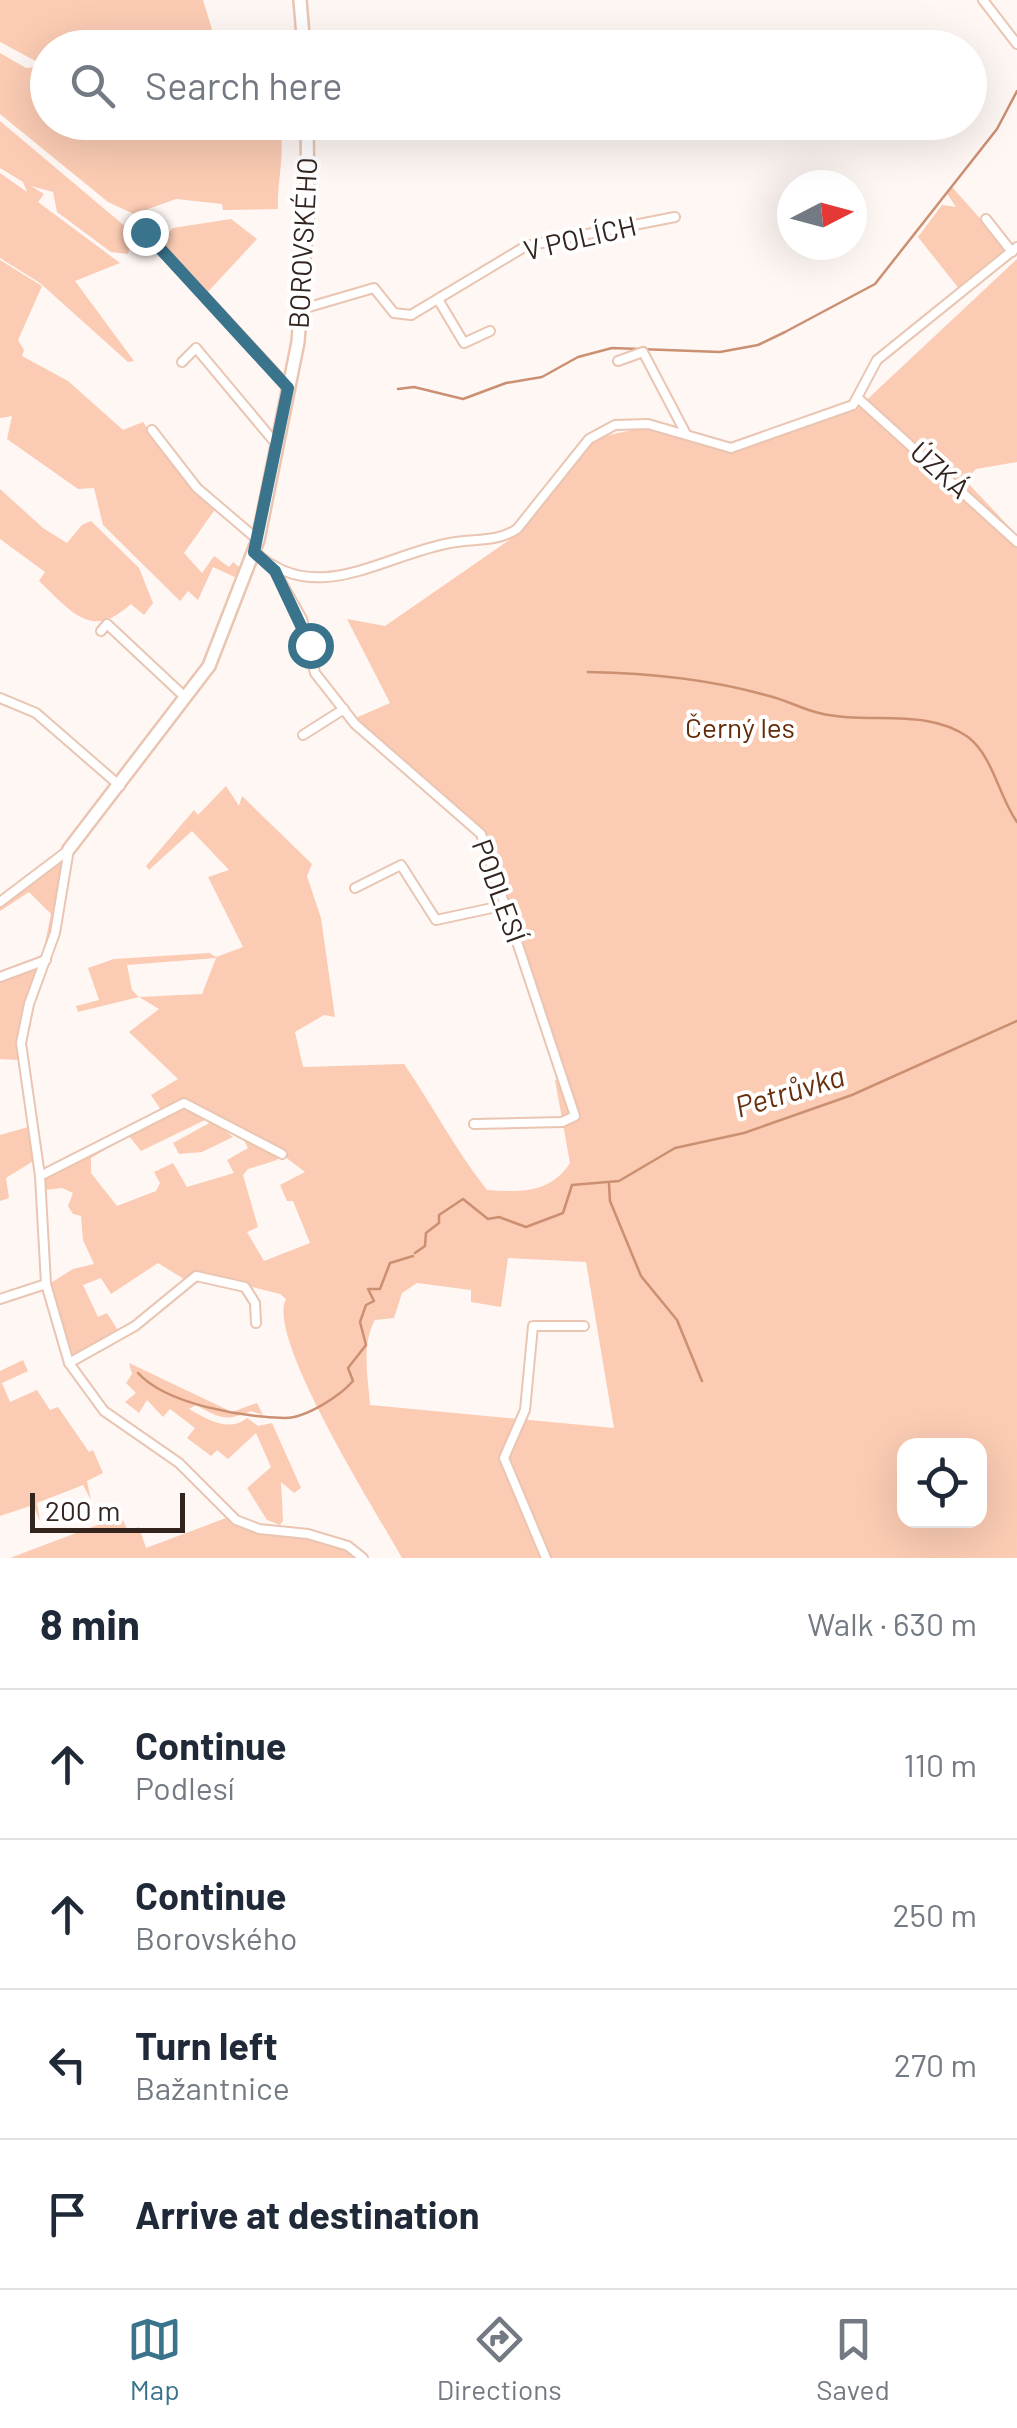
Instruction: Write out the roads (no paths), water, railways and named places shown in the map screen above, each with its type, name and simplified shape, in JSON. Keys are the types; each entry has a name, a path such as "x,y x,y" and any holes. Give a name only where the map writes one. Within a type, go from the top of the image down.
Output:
{"main road":[{"path":"300,0 302,30"},
{"name":"BOROVSKÉHO","path":"65,856 209,666 256,546 302,309 307,140"}],"street":[{"path":"984,0 1017,44"},
{"name":"V POLÍCH","path":"302,309 361,288 374,288 394,313 420,313 526,246 675,217"},
{"path":"275,571 325,577 394,562 448,543 502,538 517,529 596,434 626,423 685,432 731,448 860,400 877,360 1015,250 986,218"},
{"path":"145,232 288,388"},
{"path":"438,301 464,343 490,331"},
{"path":"182,362 196,348 277,445"},
{"path":"618,361 643,352 685,432"},
{"name":"ÚZKÁ","path":"860,400 1017,542"},
{"path":"152,430 197,488 256,546"},
{"name":"PODLESÍ","path":"256,546 302,619 316,673 355,724 473,822 506,905 575,1116 568,1121 474,1124"},
{"path":"101,631 107,624 186,698"},
{"path":"0,698 36,713 120,786"},
{"path":"303,736 344,709"},
{"path":"65,856 65,874 46,960 25,1018 21,1043 40,1176 46,1284 69,1363 104,1411 179,1462 236,1520 259,1529 308,1534 348,1546 363,1558"},
{"name":"BOROVSKÉHO","path":"0,902 65,856"},
{"path":"355,888 401,865 436,920 506,905"},
{"path":"0,976 46,960"},
{"path":"40,1176 184,1102 282,1154"},
{"path":"69,1363 134,1326 196,1276 244,1286 256,1304 256,1323"},
{"path":"0,1299 46,1284"},
{"path":"546,1558 504,1458 526,1410 533,1326 584,1326"}],"waterway":[{"path":"398,389 414,387 463,399 506,383 542,377 578,357 612,348 720,352 758,345 875,284 997,129 1017,91"},
{"path":"588,672 702,681 747,690 819,713 915,719 952,728 968,737 984,755 1017,822"},
{"name":"Petrůvka","path":"415,1253 425,1246 426,1233 439,1223 439,1215 463,1199 488,1219 499,1217 526,1227 563,1213 572,1185 619,1181 675,1148 744,1133 852,1095 1017,1021"},
{"path":"609,1184 610,1201 641,1276 677,1320 702,1381"},
{"path":"138,1373 167,1393 228,1412 285,1418 312,1410 353,1381 348,1368 366,1345 360,1322 366,1305 374,1301 368,1289 380,1289 390,1263 413,1256"}],"park label":[{"name":"Černý les","path":"740,728"}]}
